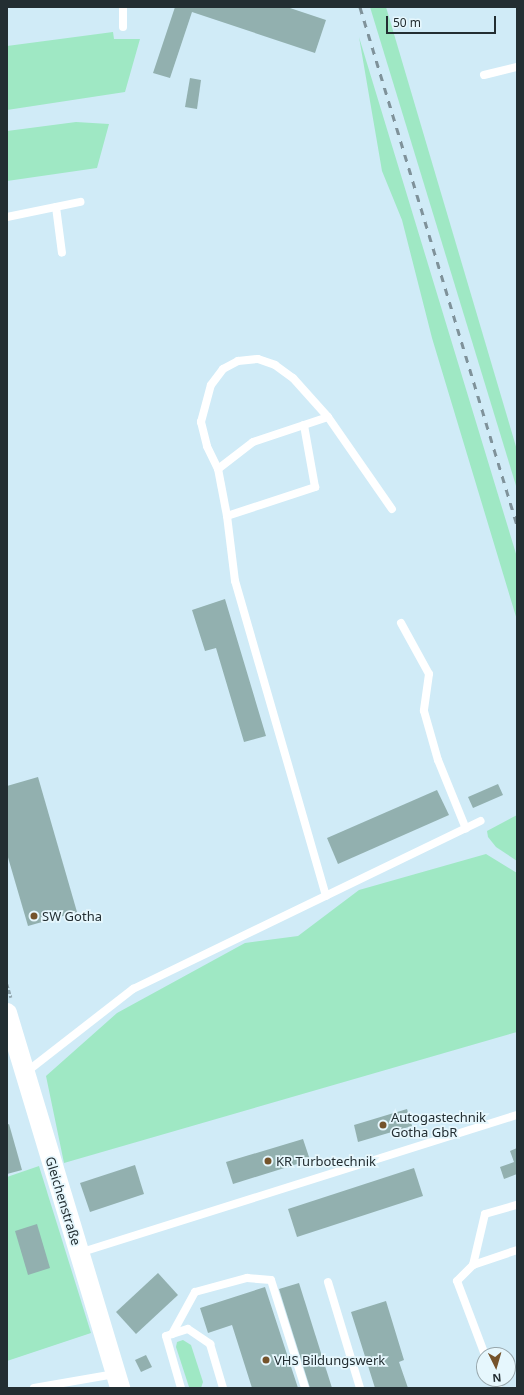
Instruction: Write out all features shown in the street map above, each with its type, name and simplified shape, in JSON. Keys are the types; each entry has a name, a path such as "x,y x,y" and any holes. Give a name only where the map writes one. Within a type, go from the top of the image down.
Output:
{"street":[{"name":"Gleichenstraße","path":"8,1018 118,1381"}],"lane":[{"path":"123,27 124,7"},
{"path":"484,75 517,67"},
{"path":"7,217 80,202"},
{"path":"56,207 62,252"},
{"path":"326,896 235,582 227,516 218,469 208,446 202,422 205,403 211,386 223,369 238,361 258,358 275,365 293,378 328,417 392,509"},
{"path":"218,469 253,442 328,417"},
{"path":"227,516 314,487 304,425"},
{"path":"401,624 429,674 424,711 438,760 466,829"},
{"path":"25,1074 133,990 481,821"},
{"path":"79,1253 517,1115"},
{"path":"473,1265 485,1214 517,1205"},
{"path":"482,1347 457,1281 473,1265 517,1250"},
{"path":"172,1334 196,1292 247,1278 271,1280 305,1388"},
{"path":"328,1282 360,1388"},
{"path":"181,1388 166,1336 188,1329 210,1344 223,1388"},
{"path":"34,1388 118,1381"}],"green space":[{"path":"370,7 386,7 517,450 517,489"},
{"path":"113,32 114,39 140,39 125,92 7,110 7,46"},
{"path":"359,37 517,557 517,620 432,338 402,220 382,171"},
{"path":"76,122 109,124 97,168 7,181 7,131"},
{"path":"517,815 517,861 496,847 488,837 487,831"},
{"path":"486,854 517,873 517,1032 64,1163 46,1076 117,1013 245,943 298,936 359,890"},
{"path":"39,1166 91,1333 7,1361 7,1177"},
{"path":"183,1340 191,1345 203,1382 201,1388 189,1387 176,1347 177,1342"}],"building":[{"path":"175,7 287,7 326,20 315,53 192,12 170,78 153,73"},
{"path":"190,78 201,80 197,109 185,107"},
{"path":"225,599 266,736 244,742 216,648 205,651 192,610"},
{"path":"38,777 77,912 28,926 7,854 7,786"},
{"path":"498,784 503,795 473,808 468,797"},
{"path":"437,790 449,815 338,864 327,838"},
{"name":"Autogastechnik Gotha GbR","path":"407,1109 412,1126 358,1142 354,1125"},
{"path":"9,1124 22,1170 7,1174 7,1125"},
{"name":"KR Turbotechnik","path":"303,1139 310,1160 233,1184 226,1162"},
{"path":"517,1148 517,1174 504,1179 500,1167 514,1162 510,1151"},
{"path":"135,1165 144,1194 90,1212 80,1183"},
{"path":"414,1168 423,1196 297,1237 288,1209"},
{"path":"37,1224 50,1268 28,1275 15,1231"},
{"path":"158,1273 178,1295 136,1334 116,1312"},
{"path":"299,1283 332,1388 310,1388 279,1289"},
{"name":"VHS Bildungswerk","path":"265,1287 298,1388 252,1388 232,1325 208,1333 200,1308"},
{"path":"386,1301 404,1360 399,1362 408,1388 375,1388 351,1312"},
{"path":"146,1355 152,1367 141,1372 135,1360"}],"railway":[{"path":"360,7 517,525"}],"place":[{"name":"SW Gotha","path":"34,916"},
{"name":"Autogastechnik Gotha GbR","path":"383,1125"},
{"name":"KR Turbotechnik","path":"268,1161"},
{"name":"VHS Bildungswerk","path":"266,1360"}]}
